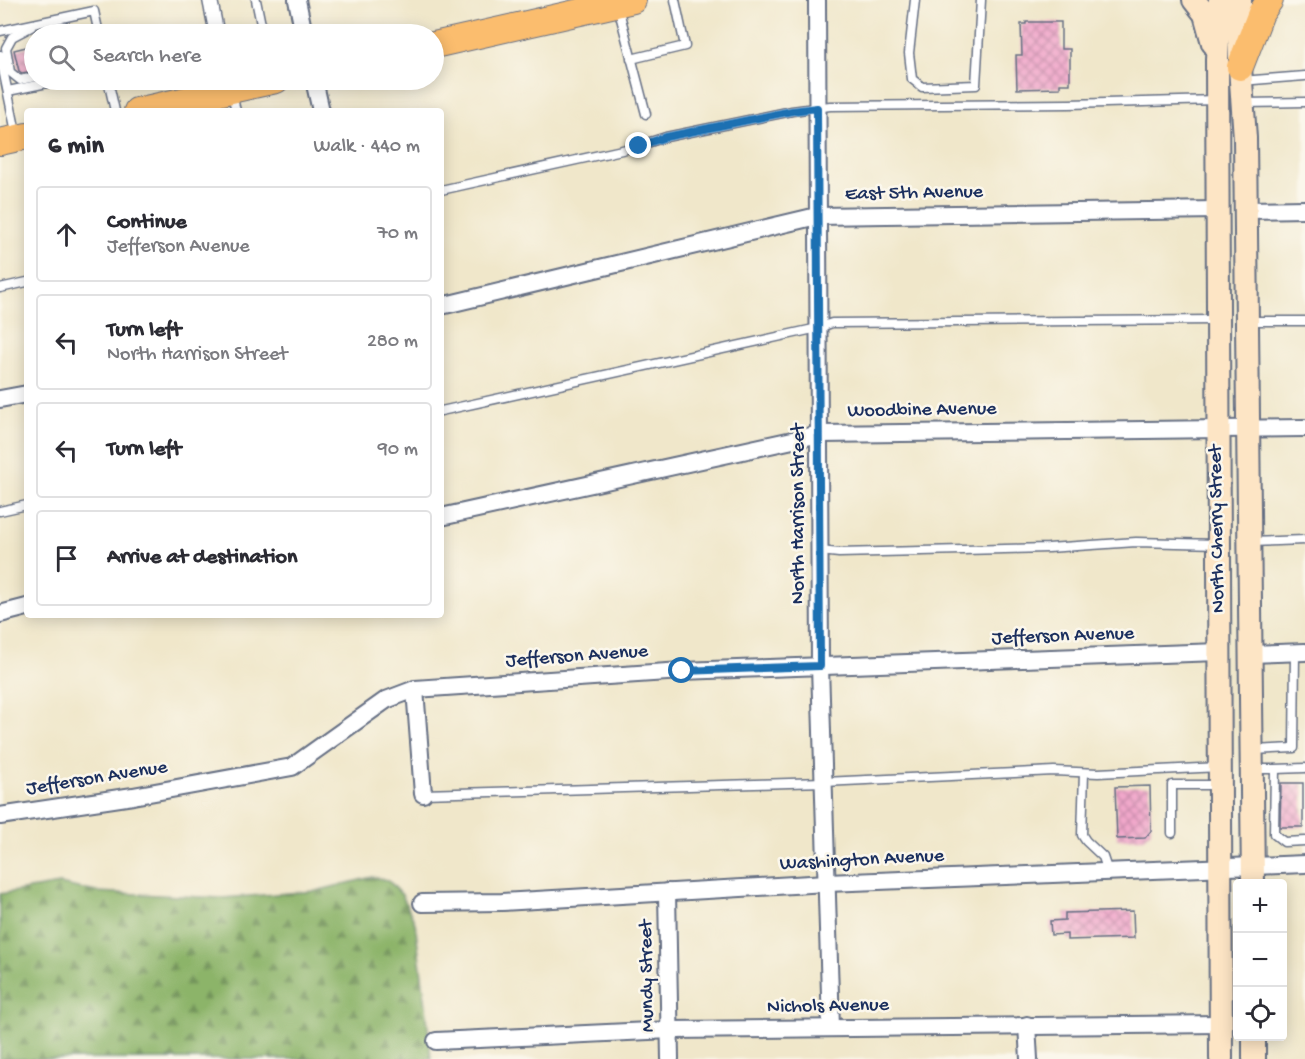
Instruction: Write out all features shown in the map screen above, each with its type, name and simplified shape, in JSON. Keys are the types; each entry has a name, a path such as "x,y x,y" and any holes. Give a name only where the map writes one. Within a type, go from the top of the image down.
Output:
{"main road":[{"path":"1194,0 1205,14 1235,77"},
{"name":"North Cherry Street","path":"1220,0 1245,138 1253,875"},
{"name":"North Cherry Street","path":"1221,1059 1217,100 1235,77 1240,0"},
{"path":"1235,77 1261,13 1270,0"},
{"path":"444,43 625,2"},
{"path":"156,108 232,93"},
{"path":"1254,1041 1254,1059"}],"street":[{"path":"297,0 302,24"},
{"name":"North Harrison Street","path":"817,0 820,666 831,1028"},
{"path":"316,90 320,108"},
{"path":"1245,210 1305,209"},
{"name":"East 5th Avenue","path":"444,305 817,216 1217,210"},
{"path":"0,399 24,395"},
{"name":"Woodbine Avenue","path":"444,516 820,434 1305,428"},
{"path":"0,614 24,608"},
{"name":"Jefferson Avenue","path":"0,816 133,796 292,767 386,700 415,689 682,671 1219,652"},
{"path":"1250,654 1300,652"},
{"path":"415,689 423,794"},
{"name":"Washington Avenue","path":"422,903 502,902 827,884 1221,867 1253,875 1305,864"},
{"name":"Mundy Street","path":"667,892 670,1059"},
{"name":"Nichols Avenue","path":"436,1041 670,1030 1221,1024"},
{"path":"1027,1025 1029,1059"}],"lane":[{"path":"207,0 212,24"},
{"path":"213,0 218,24"},
{"path":"256,0 261,24"},
{"path":"631,59 685,46 675,0"},
{"path":"915,0 909,53 912,79 922,87 976,85 981,0"},
{"path":"625,2 631,59 646,114"},
{"path":"34,24 94,11 97,24"},
{"path":"0,31 24,26"},
{"path":"24,31 12,37 6,48 10,72 20,80 24,79"},
{"path":"0,55 15,138"},
{"path":"1235,77 1305,76"},
{"path":"1235,77 1305,102"},
{"path":"8,91 24,88"},
{"path":"110,90 114,108"},
{"path":"444,189 631,148 666,137 792,111 830,106 1217,100"},
{"path":"0,288 24,283"},
{"path":"444,410 818,328 832,323 1218,320"},
{"path":"1247,321 1305,321"},
{"path":"0,511 24,506"},
{"path":"1249,542 1305,540"},
{"path":"820,551 860,553 1036,548 1136,542 1218,544"},
{"path":"1252,760 1294,748 1300,652"},
{"path":"1252,760 1275,769 1305,768"},
{"path":"1275,769 1274,834 1284,842 1305,841"},
{"path":"423,794 824,782 1054,771 1221,776"},
{"path":"1084,772 1083,834 1086,842 1103,857 1108,872"},
{"path":"1172,832 1172,785 1221,776"}],"green space":[{"path":"372,877 388,880 402,895 415,923 431,1059 0,1059 0,894 60,884 96,892 222,898 316,891"}],"building":[{"path":"1026,22 1061,22 1061,49 1070,49 1070,84 1060,84 1060,88 1017,89 1016,55 1022,55 1021,24 1026,24"},
{"path":"24,48 24,73 19,71 14,50"},
{"path":"1281,783 1303,783 1303,827 1280,827"},
{"path":"1150,786 1151,831 1145,838 1117,839 1115,787"},
{"path":"1133,911 1134,938 1067,940 1067,934 1051,935 1050,921 1065,920 1065,913"}],"route":[{"path":"639,146 666,137 817,108 820,666 682,671"}]}
